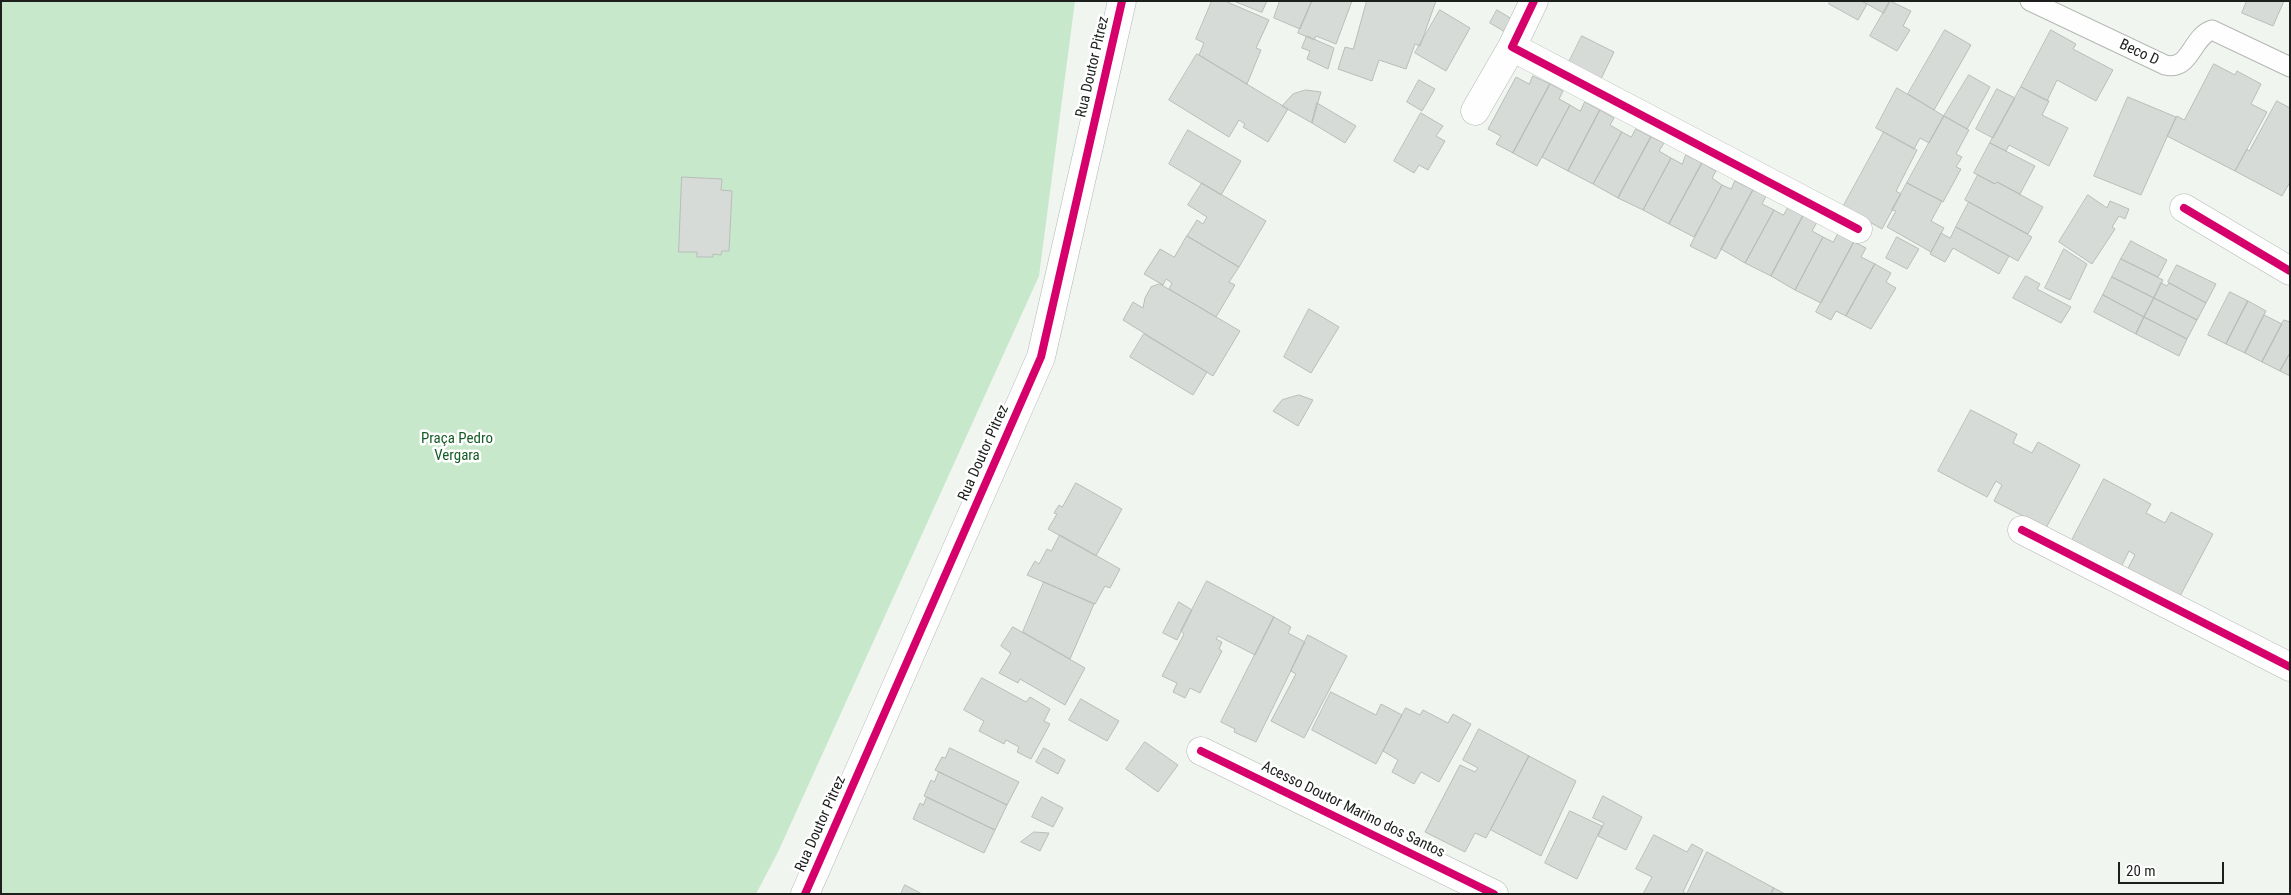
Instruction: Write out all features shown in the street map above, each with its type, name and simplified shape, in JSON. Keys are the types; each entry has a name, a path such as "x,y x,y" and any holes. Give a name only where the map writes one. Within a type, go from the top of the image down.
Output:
{"street":[{"name":"Rua Doutor Pitrez","path":"805,894 1041,357 1122,1"},
{"path":"1475,111 1512,47 1534,1"},
{"path":"1512,47 1858,229"},
{"path":"2184,208 2290,271"},
{"path":"2022,530 2290,667"},
{"name":"Acesso Doutor Marino dos Santos","path":"1200,751 1494,894"}],"lane":[{"name":"Beco D","path":"2030,1 2165,65 2173,67 2180,64 2199,37 2204,32 2212,30 2290,68"}],"green space":[{"name":"Praça Pedro Vergara","path":"1,1 1075,1 1039,276 778,852 756,894 1,894"}],"building":[{"path":"1212,1 1225,1 1269,20 1256,48 1261,50 1247,84 1199,55 1204,43 1196,39"},
{"path":"1234,1 1267,1 1262,12"},
{"path":"1280,1 1312,1 1300,29 1274,18"},
{"path":"1312,1 1352,1 1336,44 1316,36 1314,40 1298,33"},
{"path":"1367,1 1436,1 1420,46 1415,44 1406,69 1379,60 1372,81 1338,69 1345,47 1353,49"},
{"path":"1830,1 1862,1 1867,4 1858,20 1829,4"},
{"path":"1862,1 1890,1 1884,13"},
{"path":"1890,1 1911,11 1903,26 1910,30 1897,51 1870,36"},
{"path":"2247,1 2284,1 2273,26 2242,13"},
{"path":"1440,10 1470,28 1446,71 1415,53"},
{"path":"1497,10 1512,19 1505,32 1490,23"},
{"path":"1945,30 1971,45 1934,110 1908,94"},
{"path":"2051,30 2076,44 2073,49 2113,70 2096,101 2057,80 2047,101 2021,87"},
{"path":"1307,36 1334,48 1328,69 1307,59 1310,51 1302,48"},
{"path":"1582,36 1614,52 1600,81 1568,64"},
{"path":"1197,54 1288,109 1268,142 1243,127 1245,124 1239,120 1229,137 1169,100"},
{"path":"2214,64 2235,75 2237,71 2261,84 2251,104 2267,112 2235,171 2167,136 2177,116 2184,120"},
{"path":"1969,75 1990,87 1967,129 1944,116"},
{"path":"1533,76 1550,84 1513,153 1496,144 1501,136 1488,129 1516,77 1529,84"},
{"path":"1419,80 1435,89 1422,111 1407,102"},
{"path":"1550,84 1563,91 1559,99 1570,105 1537,166 1513,153"},
{"path":"2021,87 2049,101 2042,115 2068,128 2049,166 2009,145 2006,151 1990,143"},
{"path":"1897,88 1944,116 1929,143 1920,138 1914,149 1876,128"},
{"path":"1997,89 2015,98 1993,138 1976,129"},
{"path":"1306,90 1321,92 1312,123 1282,106 1293,94"},
{"path":"2128,97 2176,117 2141,195 2094,176"},
{"path":"2277,101 2290,108 2290,182 2282,196 2235,171 2247,149 2249,151"},
{"path":"1585,102 1600,110 1568,171 1542,157 1570,105 1580,111"},
{"path":"1317,103 1356,126 1345,143 1312,123"},
{"path":"1600,110 1614,118 1610,125 1622,132 1593,184 1568,171"},
{"path":"1421,113 1443,126 1436,136 1445,141 1428,170 1419,165 1414,173 1394,161"},
{"path":"1944,116 1969,130 1956,154 1962,157 1956,167 1961,169 1943,202 1907,183"},
{"path":"1636,129 1651,137 1618,198 1593,184 1622,132 1631,137"},
{"path":"1188,130 1241,161 1221,195 1169,164"},
{"path":"1884,132 1917,150 1896,191 1901,194 1882,229 1843,207"},
{"path":"1651,137 1664,143 1659,151 1671,158 1643,210 1618,198"},
{"path":"1990,143 2035,166 2020,194 1974,173"},
{"path":"1686,155 1702,163 1669,224 1643,210 1671,158 1682,164"},
{"path":"1702,163 1716,171 1712,178 1722,185 1694,237 1669,224"},
{"path":"1978,175 1995,184 1997,182 2043,207 2028,234 1965,200"},
{"path":"682,177 722,179 721,190 732,191 729,251 722,251 721,255 713,254 713,257 697,257 697,252 679,252"},
{"path":"1735,181 1753,190 1716,259 1690,246 1722,185 1731,189"},
{"path":"1202,183 1266,221 1239,267 1187,236 1197,220 1203,224 1207,217 1188,205"},
{"path":"1907,183 1942,201 1931,221 1944,228 1931,252 1887,227 1896,211 1892,210"},
{"path":"1753,190 1766,196 1762,204 1774,210 1745,263 1721,249"},
{"path":"2088,195 2107,208 2110,201 2129,209 2125,219 2119,216 2112,227 2115,229 2092,264 2059,242"},
{"path":"1969,202 2032,237 2018,261 1956,227"},
{"path":"1788,208 1803,216 1771,276 1745,263 1774,210 1783,215"},
{"path":"1803,216 1817,222 1812,231 1823,237 1795,290 1771,276"},
{"path":"1956,227 2009,256 1999,274 1953,248 1945,262 1930,254 1941,233 1950,238"},
{"path":"1838,234 1854,242 1821,303 1795,290 1823,237 1833,242"},
{"path":"1187,236 1239,267 1229,282 1235,285 1216,317 1169,289 1172,283 1166,279 1163,285 1144,274 1160,249 1174,257"},
{"path":"1897,237 1919,249 1907,269 1886,258"},
{"path":"2131,241 2167,260 2158,277 2121,259"},
{"path":"1854,242 1866,248 1861,257 1875,264 1846,316 1836,311 1831,320 1816,312"},
{"path":"2064,249 2087,264 2070,300 2045,288"},
{"path":"2121,259 2163,280 2154,298 2112,277"},
{"path":"1875,264 1891,273 1886,282 1896,288 1871,329 1846,316"},
{"path":"2177,265 2216,284 2206,303 2168,282"},
{"path":"2026,276 2040,284 2037,289 2071,307 2061,323 2013,298"},
{"path":"2112,277 2154,298 2144,317 2103,295"},
{"path":"2161,283 2167,286 2169,283 2206,303 2197,320 2154,298"},
{"path":"1160,284 1240,331 1213,376 1123,320 1133,302 1143,308 1145,298 1151,287"},
{"path":"2230,292 2248,301 2226,344 2208,335"},
{"path":"2103,295 2144,317 2136,334 2094,312"},
{"path":"2154,298 2197,320 2187,339 2144,317"},
{"path":"2248,301 2266,311 2245,353 2226,344"},
{"path":"1309,309 1339,327 1311,373 1284,357"},
{"path":"2264,315 2282,324 2262,362 2245,353"},
{"path":"2144,317 2187,339 2179,356 2136,334"},
{"path":"2284,320 2290,322 2290,353 2280,371 2262,362"},
{"path":"1144,334 1207,372 1193,395 1130,357"},
{"path":"2290,353 2290,376 2280,371"},
{"path":"1299,395 1313,400 1298,426 1273,411 1282,400"},
{"path":"1971,410 2017,434 2013,443 2032,453 2038,442 2080,465 2046,528 1994,501 2002,485 1996,481 1987,497 1938,471"},
{"path":"2104,479 2151,504 2146,513 2165,523 2171,512 2213,534 2179,598 2127,570 2135,555 2129,551 2121,567 2072,540"},
{"path":"1076,483 1122,509 1096,556 1048,529 1057,514 1054,513 1059,505 1062,507"},
{"path":"1060,535 1120,569 1110,588 1105,586 1095,604 1027,575 1035,561 1039,564 1047,549 1051,551"},
{"path":"1207,581 1274,617 1255,655 1218,636 1216,639 1222,642 1219,649 1222,651 1200,693 1190,688 1185,698 1173,692 1177,683 1162,676 1184,634 1181,631"},
{"path":"1044,582 1094,604 1070,659 1023,632"},
{"path":"1179,602 1192,610 1177,640 1163,633"},
{"path":"1274,617 1291,627 1288,633 1305,642 1256,742 1234,732 1235,729 1221,722"},
{"path":"1013,627 1085,668 1065,705 1020,679 1018,683 999,673 1011,653 1001,646"},
{"path":"1308,635 1347,656 1304,738 1271,721 1296,674 1291,671"},
{"path":"982,678 1026,702 1030,697 1050,709 1044,721 1050,724 1031,759 1017,752 1019,747 1006,740 1004,744 979,731 984,721 964,710"},
{"path":"1331,692 1376,715 1381,704 1402,715 1376,764 1312,730"},
{"path":"1081,699 1119,721 1107,741 1069,720"},
{"path":"1406,708 1420,715 1423,710 1448,723 1453,714 1471,724 1439,782 1421,772 1414,784 1392,772 1398,760 1383,751"},
{"path":"1479,729 1529,756 1486,838 1475,833 1465,852 1425,832 1460,765 1475,772 1478,768 1463,760"},
{"path":"1145,742 1178,765 1158,792 1126,769"},
{"path":"950,748 1019,782 1007,805 935,770 942,757 945,758"},
{"path":"1044,748 1065,760 1058,774 1036,762"},
{"path":"1529,756 1576,781 1541,856 1491,830"},
{"path":"939,772 1007,805 995,830 924,796 931,780 934,782"},
{"path":"1603,796 1642,817 1626,850 1598,836 1604,823 1593,818"},
{"path":"927,797 995,830 984,853 913,819 920,803 923,805"},
{"path":"1042,797 1063,808 1053,827 1032,817"},
{"path":"1570,811 1602,826 1577,879 1545,863"},
{"path":"1034,832 1049,833 1040,851 1021,842"},
{"path":"1654,835 1687,852 1692,844 1703,850 1683,892 1687,894 1643,894 1652,877 1636,869"},
{"path":"1707,852 1774,888 1771,894 1687,894"},
{"path":"905,885 922,894 901,894"},
{"path":"1774,888 1785,894 1771,894"}],"cycle path":[{"path":"805,894 1041,357 1122,1"},
{"path":"1534,1 1512,47 1858,229"},
{"path":"2184,208 2290,271"},
{"path":"2022,530 2290,667"},
{"path":"1201,751 1494,894"}]}
